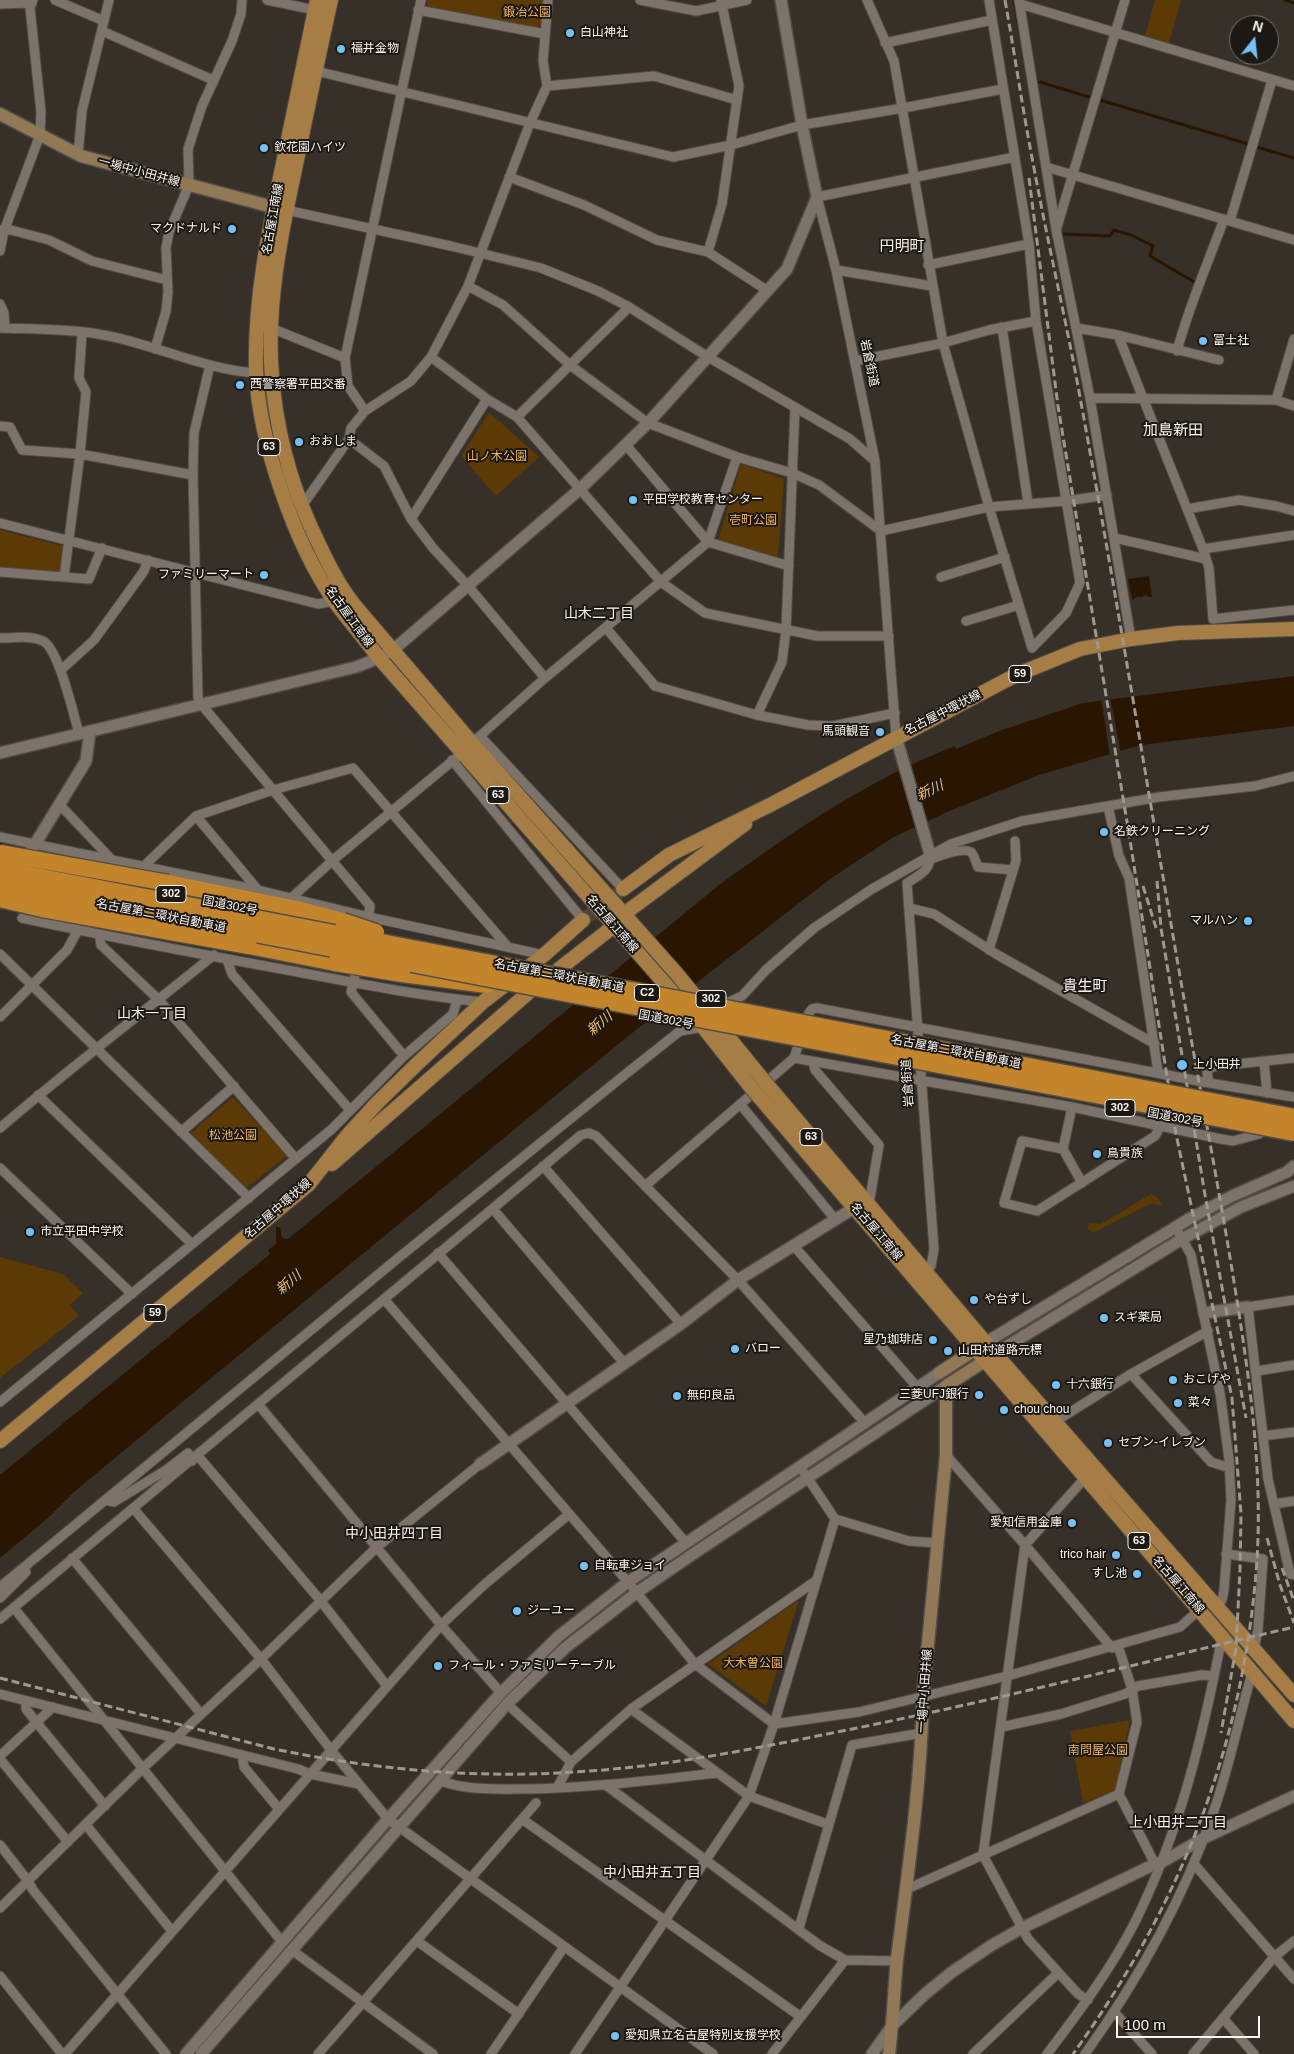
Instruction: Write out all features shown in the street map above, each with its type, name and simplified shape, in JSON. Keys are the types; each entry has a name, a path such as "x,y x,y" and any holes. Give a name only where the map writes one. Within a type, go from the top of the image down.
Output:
{"highway":[{"path":"0,853 168,883 297,909 342,925 401,940"},
{"name":"国道302号","path":"0,860 342,925"},
{"name":"名古屋第二環状自動車道","path":"0,869 1294,1117"},
{"name":"名古屋第二環状自動車道","path":"0,885 1294,1132"},
{"name":"302","path":"0,891 336,960"},
{"path":"0,899 42,909 336,960 402,974 489,985"},
{"name":"302","path":"543,960 564,970 664,986 694,995 760,1008"},
{"name":"国道302号","path":"528,993 755,1038"},
{"path":"1033,1059 1224,1091 1294,1109"},
{"name":"国道302号","path":"1026,1090 1294,1141"}],"main road":[{"name":"名古屋江南線","path":"331,0 316,71 260,290 257,327 256,373 271,458 286,504 310,558 334,601 457,757 616,929 664,986 868,1204 927,1271 980,1346"},
{"name":"名古屋江南線","path":"316,5 280,209 271,328 271,375 277,416 285,456 302,506 322,552 347,596 393,650 476,740 677,974 723,1031 754,1081"},
{"name":"一場中小田井線","path":"0,114 78,155 280,209"},
{"name":"名古屋中環状線","path":"623,889 669,855 772,804 1016,675 1080,649 1131,639 1178,633 1294,629"},
{"path":"627,917 772,804"},
{"name":"名古屋中環状線","path":"0,1442 309,1184 346,1137 454,1021 543,960 583,920"},
{"path":"564,970 616,929"},
{"path":"309,1184 528,993"},
{"name":"名古屋江南線","path":"765,1093 854,1208 980,1346 1056,1421 1294,1695"},
{"path":"940,1373 980,1346"},
{"name":"名古屋江南線","path":"991,1356 1085,1478 1294,1721"},
{"path":"946,1386 991,1356"},
{"name":"一場中小田井線","path":"889,2054 897,1961 907,1889 922,1733 923,1696 946,1455 946,1386"}],"street":[{"path":"54,0 104,21"},
{"path":"78,155 82,111 109,0"},
{"path":"155,349 166,311 166,248 189,185 188,149 213,80 232,41 241,14 242,0"},
{"path":"267,0 316,5"},
{"path":"365,412 348,386 345,358 421,0"},
{"path":"302,506 349,440 351,428 365,412 411,381 431,357 468,286 546,86 543,61 548,0"},
{"path":"640,0 696,11 723,3 747,0"},
{"name":"岩倉街道","path":"781,0 802,125 817,197 836,270 876,461 896,713 896,737"},
{"path":"866,0 894,61 943,343 989,507 1032,648 1066,613 1080,583 1036,321 1029,244 989,0"},
{"path":"1056,229 1125,0"},
{"path":"0,4 32,2 30,8 41,112 40,135 2,231 0,251"},
{"path":"1131,639 1090,398 1056,229 1019,2 1115,33 1294,86"},
{"path":"708,252 722,204 739,86 723,3"},
{"path":"418,10 545,34"},
{"path":"885,43 992,20"},
{"path":"102,31 213,80"},
{"path":"316,71 673,157 731,145 802,125 1003,89"},
{"path":"546,86 654,76 737,100"},
{"path":"1177,351 1185,320 1227,220 1272,80"},
{"path":"0,753 356,667 380,658 393,650 580,489 648,423 788,269 817,197 1014,157"},
{"path":"1046,167 1294,240"},
{"path":"510,176 584,205 657,240 708,252 768,291"},
{"path":"280,209 541,268 598,291 629,307 708,357 850,439 876,461"},
{"path":"2,231 11,230 49,240 92,261 167,280"},
{"path":"928,265 1029,244"},
{"path":"836,270 932,286"},
{"path":"468,286 503,305 570,365 648,423 737,457 792,473 819,485 881,531 989,507 1066,502 1107,495"},
{"path":"0,304 4,313 2,328 92,334 210,365 240,372 256,373"},
{"path":"517,417 629,307"},
{"path":"855,361 1036,321"},
{"path":"271,328 345,358"},
{"path":"1002,328 1028,503"},
{"path":"1076,328 1118,335 1219,360"},
{"path":"64,577 70,540 86,392 79,378 82,333"},
{"path":"1118,335 1203,549 1212,586 1213,619 1294,610"},
{"path":"1276,400 1294,339"},
{"path":"431,357 487,398 517,417 661,582 705,613 817,636 889,636"},
{"path":"210,365 194,433 192,475 198,698 201,704 370,906 351,992 404,1056"},
{"path":"411,519 487,398"},
{"path":"1090,398 1276,400 1294,406"},
{"path":"757,715 782,662 786,630 795,408"},
{"path":"0,426 10,427 22,450 80,454 192,475"},
{"path":"349,440 384,466 411,519 433,548 468,586 545,678"},
{"path":"626,445 708,542 789,566"},
{"path":"623,889 476,740 545,678 708,542 737,457"},
{"path":"1187,509 1239,500 1294,511"},
{"path":"0,523 318,604 334,601"},
{"path":"1203,549 1294,535"},
{"path":"1115,538 1206,559"},
{"path":"0,572 89,579 102,548"},
{"path":"941,577 1005,557"},
{"path":"61,670 94,640 144,571 148,560"},
{"path":"966,621 1019,605"},
{"path":"606,628 655,686 757,715 808,725 833,726 896,713"},
{"path":"0,638 34,638 46,642 61,670 85,733 86,761 23,864 0,891"},
{"path":"896,737 929,852"},
{"path":"289,900 333,860 457,757 583,920"},
{"path":"143,868 196,816 273,790 354,768 508,947"},
{"path":"730,1002 742,996 772,963 814,928 929,852 1022,821 1159,798 1255,786 1294,776"},
{"path":"60,806 113,861"},
{"path":"1108,806 1119,856 1129,878 1158,1072"},
{"path":"196,816 258,890"},
{"path":"0,837 143,868 258,890 289,900 508,947 543,960"},
{"path":"989,950 1016,861 1016,841"},
{"path":"929,852 969,851 972,852 978,867 1013,870"},
{"name":"岩倉街道","path":"927,1271 931,1266 934,1249 907,883 925,872 929,852"},
{"path":"58,871 98,858"},
{"path":"909,908 934,914 989,950 1154,1044"},
{"path":"22,918 214,955 227,960 456,1000 483,1002"},
{"path":"0,1017 67,950 78,930"},
{"path":"99,934 101,945 160,1000 296,1159"},
{"path":"0,954 249,1198"},
{"path":"0,1128 96,1047 160,1000 214,955"},
{"path":"227,960 232,974 350,1110"},
{"path":"237,979 239,969 244,963"},
{"path":"0,1402 191,1243 332,1129 404,1056 454,1021 453,1014 456,1000"},
{"path":"645,1186 794,1058 809,1013 812,1009 817,1008 1158,1072 1209,1083 1224,1091 1267,1093 1294,1098"},
{"path":"0,1587 397,1259 680,1031 703,1027"},
{"path":"794,1058 1072,1108 1233,1141 1259,1134"},
{"path":"1209,1083 1207,1072 1210,1068 1294,1058"},
{"path":"1264,1061 1267,1093"},
{"path":"813,1062 815,1070 879,1145 868,1204"},
{"path":"181,1132 234,1086"},
{"path":"38,1095 191,1243"},
{"path":"740,1104 835,1219"},
{"path":"1072,1108 1063,1149 1082,1183"},
{"path":"1063,1149 1022,1141 1004,1204 1037,1211 1155,1136 1161,1125"},
{"path":"0,1620 543,1166 581,1136 589,1133 596,1136 738,1280 865,1423"},
{"path":"543,1166 681,1324"},
{"path":"980,1346 1176,1228 1232,1196 1287,1172 1294,1166"},
{"path":"0,1168 132,1294"},
{"path":"991,1356 1182,1239 1241,1207 1294,1186"},
{"path":"0,1908 377,1546 480,1464 681,1324 738,1280 854,1208"},
{"path":"493,1209 624,1363"},
{"path":"1176,1228 1192,1255 1220,1392 1230,1468 1231,1500 1224,1590 1222,1600 1217,1607"},
{"path":"793,1245 918,1388"},
{"path":"438,1253 686,1543"},
{"path":"384,1299 568,1515 628,1582 695,1664 774,1724 859,1712 1007,1676 1115,1647 1180,1627 1199,1610"},
{"path":"1204,1313 1294,1300"},
{"path":"1248,1307 1257,1371 1268,1479 1290,1574 1294,1575"},
{"path":"1056,1421 1131,1374 1208,1331"},
{"path":"1257,1371 1294,1365"},
{"path":"186,2054 388,1819 501,1694 559,1636 628,1582 801,1468 940,1373"},
{"path":"1131,1374 1211,1462 1230,1468"},
{"path":"202,2054 507,1704 564,1648 636,1593 946,1386"},
{"path":"258,1404 441,1625 501,1694"},
{"path":"1263,1436 1294,1432"},
{"path":"105,1500 114,1502 166,1470 188,1453 195,1458 320,1600 387,1686"},
{"path":"946,1455 1115,1647 1132,1690 1138,1722 1120,1794 1158,1863"},
{"path":"801,1468 835,1519 909,1542 938,1542"},
{"path":"1085,1478 1025,1545 983,1855 1028,1939 1078,1994 1088,2000"},
{"path":"1274,1504 1294,1501"},
{"path":"133,1508 261,1659 331,1750 388,1819 713,2054"},
{"path":"0,1976 63,2054 441,1625 485,1584 568,1515"},
{"path":"575,2054 749,1796 774,1724 835,1519"},
{"path":"0,1598 66,1532"},
{"path":"1226,1554 1263,1559 1258,1630 1254,1649"},
{"path":"72,1558 201,1714"},
{"path":"557,1788 572,1762 631,1709 817,1580"},
{"path":"14,1608 78,1687 101,1719 282,1942"},
{"path":"1047,2054 1088,2000 1134,1923 1195,1761 1222,1636"},
{"path":"1085,2054 1115,2013 1135,1981 1164,1928 1194,1864 1225,1776 1252,1674"},
{"path":"1001,1727 1061,1714 1125,1694 1138,1686 1202,1675 1214,1676"},
{"path":"0,1694 298,1769 310,1774 359,1784"},
{"path":"26,1701 26,1708 37,1723 105,1806"},
{"path":"507,1704 572,1762"},
{"path":"53,1707 0,1757 68,1842"},
{"path":"631,1709 749,1796 827,1824"},
{"path":"799,1928 827,1824 852,1745 922,1733"},
{"path":"242,1755 244,1767 279,1809"},
{"path":"441,1781 456,1786 507,1789 557,1788 606,1786 717,1773"},
{"path":"606,1786 799,1928 819,1945 844,1960 875,1959 897,1961"},
{"path":"907,1889 1120,1794"},
{"path":"872,2054 892,2026 925,1994 952,1972 992,1945 1022,1928 1158,1863 1204,1838 1294,1796"},
{"path":"318,2054 536,1803"},
{"path":"522,1819 663,1921 802,2017"},
{"path":"86,1825 172,1931"},
{"path":"0,1845 33,1890 166,2054"},
{"path":"1194,1864 1294,1980"},
{"path":"417,1941 518,2014"},
{"path":"1193,2054 1274,1956 1294,1941"},
{"path":"491,2054 564,1947"},
{"path":"293,1951 433,2054"},
{"path":"772,2054 844,1960"},
{"path":"972,2054 1058,1972"},
{"path":"1115,2013 1152,2054"},
{"path":"1223,2018 1254,2054"}],"green space":[{"name":"鍛冶公園","path":"427,0 543,0 541,25 537,28 428,6"},
{"path":"1155,0 1181,0 1169,43 1145,36"},
{"name":"山ノ木公園","path":"489,412 539,457 496,496 461,456"},
{"name":"壱町公園","path":"741,464 784,479 778,557 718,540"},
{"path":"0,530 63,546 61,572 0,568"},
{"name":"松池公園","path":"233,1097 287,1156 246,1188 191,1133"},
{"path":"1151,1194 1157,1197 1163,1206 1151,1203 1097,1231 1092,1232 1087,1228 1090,1223 1101,1224"},
{"path":"0,1257 63,1274 83,1293 70,1305 79,1316 0,1378"},
{"name":"大木曽公園","path":"799,1600 766,1706 708,1664"},
{"name":"南問屋公園","path":"1130,1720 1116,1790 1083,1803 1070,1731"}],"water":[{"path":"1149,576 1152,597 1147,595 1139,598 1139,596 1132,600 1128,579"},
{"name":"新川","path":"1294,676 1294,726 1141,745 1039,775 947,812 892,838 830,879 627,1037 74,1492 48,1518 0,1558 0,1475 270,1254 268,1250 276,1244 276,1227 280,1227 282,1238 288,1239 719,885 776,845 862,790 923,759 955,746 956,749 999,731 1083,703"}],"pier":[{"path":"1110,697 1121,753 1110,756 1101,698"}],"waterway":[{"path":"1014,0 1020,34"},
{"path":"1285,0 1294,3"},
{"path":"1040,82 1089,97"},
{"path":"1100,100 1248,144"},
{"path":"1257,147 1294,158"},
{"path":"1063,234 1110,236 1114,230 1131,235 1153,246 1150,256 1196,283"}],"tunnel":[{"path":"583,920 623,889"}],"railway":[{"path":"1005,0 1030,147 1093,466 1228,1246 1241,1324 1257,1466 1258,1537 1256,1573 1248,1639 1236,1704 1219,1766 1198,1826 1173,1885 1144,1943 1110,1999 1073,2054"},
{"path":"1029,178 1058,406 1130,840 1176,1134 1232,1398 1241,1514 1240,1570 1236,1648 1221,1733"},
{"path":"1157,881 1161,928 1205,1195 1246,1418"},
{"path":"1143,886 1157,931"},
{"path":"1267,1538 1280,1585 1294,1623"},
{"path":"1282,1568 1294,1601"},
{"path":"0,1678 274,1749 311,1756 423,1771 536,1774 608,1770 675,1762 775,1744 956,1707 1294,1627"}],"place":[{"name":"白山神社","path":"570,33"},
{"name":"福井金物","path":"341,49"},
{"name":"欽花園ハイツ","path":"264,148"},
{"name":"マクドナルド","path":"232,229"},
{"name":"富士社","path":"1203,341"},
{"name":"西警察署平田交番","path":"240,385"},
{"name":"おおしま","path":"299,442"},
{"name":"平田学校教育センター","path":"633,500"},
{"name":"ファミリーマート","path":"264,575"},
{"name":"馬頭観音","path":"880,732"},
{"name":"名鉄クリーニング","path":"1104,832"},
{"name":"マルハン","path":"1248,921"},
{"name":"上小田井","path":"1182,1065"},
{"name":"鳥貴族","path":"1097,1154"},
{"name":"市立平田中学校","path":"30,1232"},
{"name":"や台ずし","path":"974,1300"},
{"name":"スギ薬局","path":"1104,1318"},
{"name":"星乃珈琲店","path":"933,1340"},
{"name":"バロー","path":"735,1349"},
{"name":"山田村道路元標","path":"948,1351"},
{"name":"おこげや","path":"1173,1380"},
{"name":"十六銀行","path":"1056,1385"},
{"name":"三菱UFJ銀行","path":"979,1395"},
{"name":"無印良品","path":"677,1396"},
{"name":"菜々","path":"1178,1403"},
{"name":"chou chou","path":"1004,1410"},
{"name":"セブン-イレブン","path":"1108,1443"},
{"name":"愛知信用金庫","path":"1072,1523"},
{"name":"trico hair","path":"1116,1555"},
{"name":"自転車ジョイ","path":"584,1566"},
{"name":"すし池","path":"1137,1574"},
{"name":"ジーユー","path":"517,1611"},
{"name":"フィール・ファミリーテーブル","path":"438,1666"},
{"name":"愛知県立名古屋特別支援学校","path":"615,2036"}],"district":[{"name":"円明町","path":"902,247"},
{"name":"加島新田","path":"1173,431"},
{"name":"山木二丁目","path":"599,614"},
{"name":"貴生町","path":"1085,987"},
{"name":"山木一丁目","path":"152,1014"},
{"name":"中小田井四丁目","path":"394,1534"},
{"name":"上小田井二丁目","path":"1178,1823"},
{"name":"中小田井五丁目","path":"652,1873"}]}
